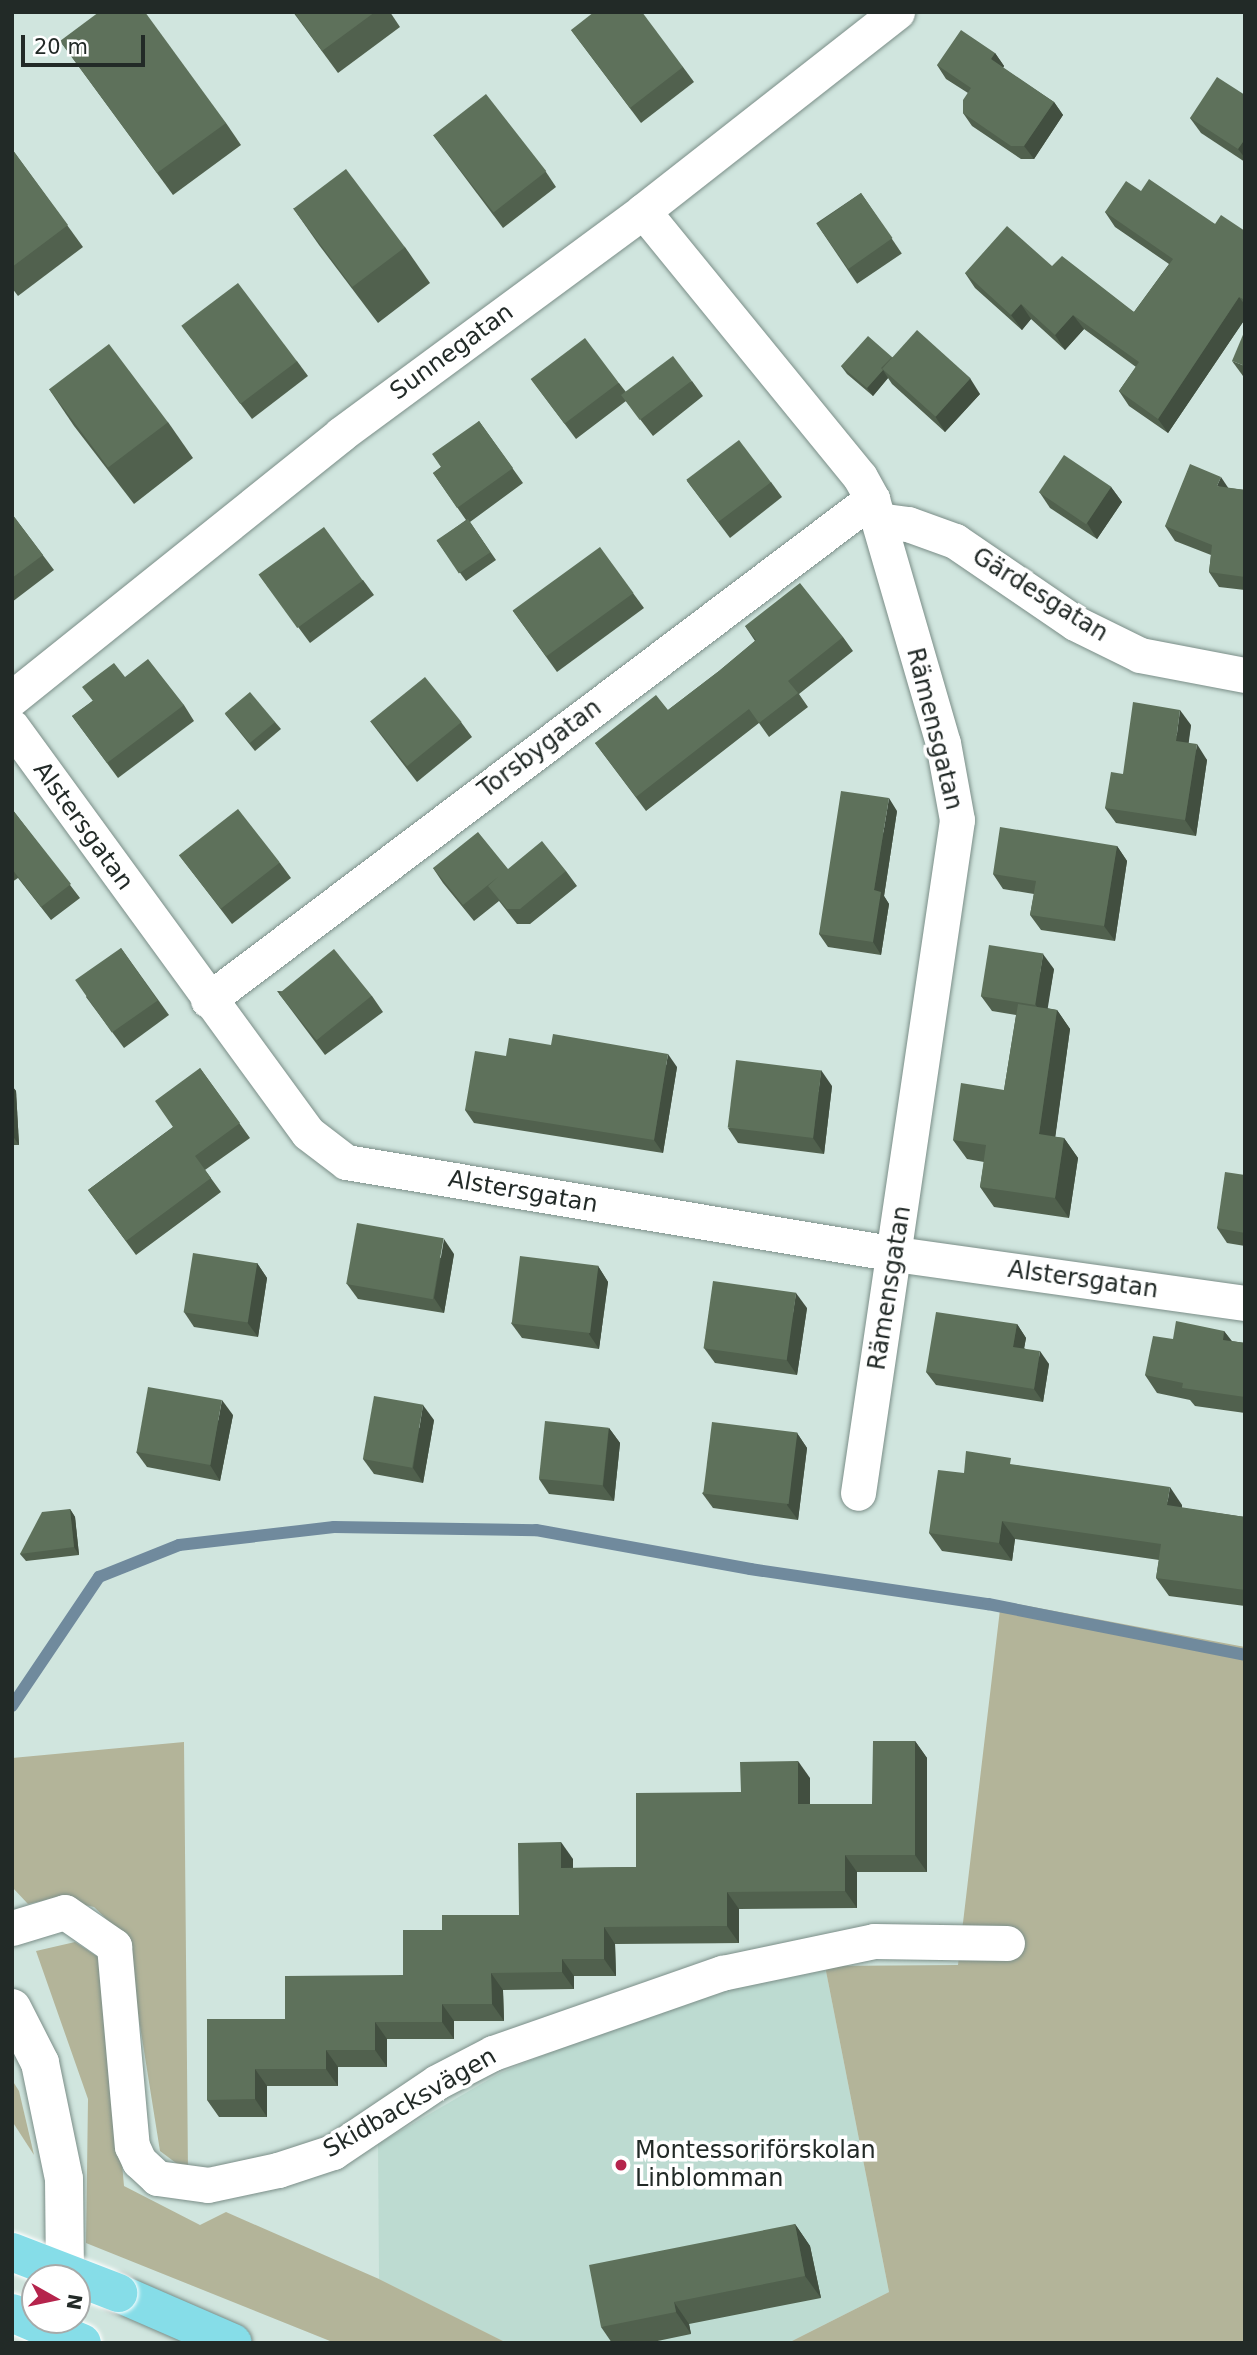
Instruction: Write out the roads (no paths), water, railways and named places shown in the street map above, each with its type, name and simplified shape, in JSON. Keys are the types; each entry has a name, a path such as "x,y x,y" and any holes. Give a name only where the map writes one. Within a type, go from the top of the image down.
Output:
{"main road":[{"path":"12,2252 118,2293 233,2343"},
{"path":"12,2313 82,2343"}],"street":[{"name":"Sunnegatan","path":"12,698 341,435 643,211 897,12"},
{"name":"Rämensgatan","path":"643,211 860,477 875,510 943,743 957,820 896,1254 858,1493"},
{"name":"Gärdesgatan","path":"875,510 955,541 1075,623 1140,655 1245,675"},
{"name":"Torsbygatan","path":"208,1000 875,510"},
{"name":"Alstersgatan","path":"12,727 208,1000 308,1133 346,1162 896,1254 1245,1303"},
{"name":"Skidbacksvägen","path":"12,1928 65,1912 114,1946 132,2146 139,2161 157,2178 208,2185 278,2170 332,2152 437,2082 493,2053 722,1973 874,1941 1007,1943"},
{"path":"12,2008 40,2063 64,2179 65,2264"}],"waterway":[{"path":"12,1706 99,1577 179,1545 334,1527 536,1530 750,1569 988,1604 1245,1655"}],"place":[{"name":"Montessoriförskolan Linblomman","path":"621,2165"}]}
